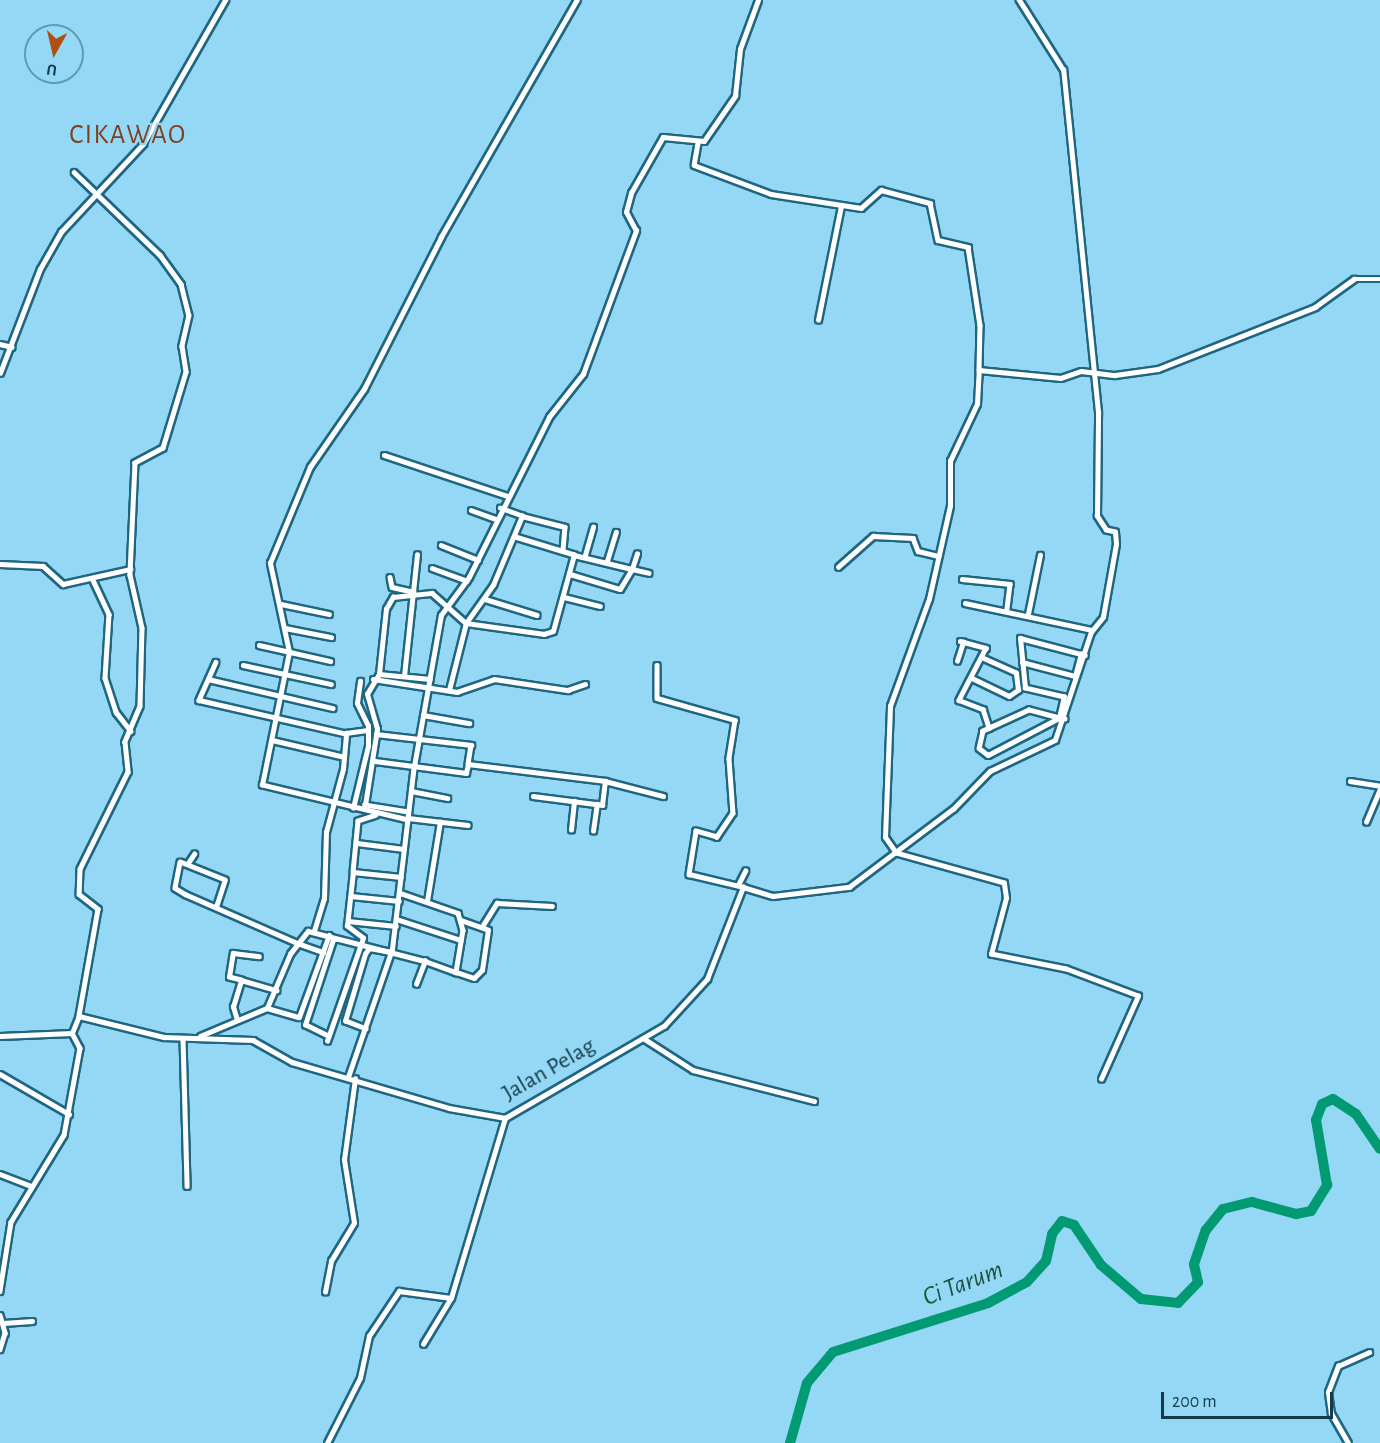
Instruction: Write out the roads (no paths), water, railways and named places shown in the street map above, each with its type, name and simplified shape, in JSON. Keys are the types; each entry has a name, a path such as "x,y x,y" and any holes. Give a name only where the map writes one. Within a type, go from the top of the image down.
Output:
{"street":[{"path":"0,373 48,254 96,190 143,144 225,0"},
{"path":"468,825 379,815 335,801 262,785 283,697 289,652 281,604 270,563 292,501 358,399 441,237 577,0"},
{"path":"758,0 740,49 737,92 698,143 690,162 717,177 779,196 861,208 878,190 924,200 932,205 938,240 967,244 980,325 977,404 950,461 950,506 938,556 917,640 905,656 889,715 892,765 885,833 896,853 1004,883 1006,898 992,954 1066,969 1138,996 1101,1079"},
{"path":"1019,0 1064,70 1094,372 1097,516 1106,530 1114,532 1116,549 1104,614 1092,630 1075,676 1022,662"},
{"path":"348,1077 392,951 414,766 446,607 467,581 500,508 549,417 584,374 636,231 626,209 646,164 663,137 698,143"},
{"path":"72,1033 79,1016 98,909 80,896 80,871 128,772 125,742 132,731 140,706 142,628 130,569 135,463 164,448 186,372 182,346 189,315 181,284 160,255 96,190 74,172"},
{"path":"818,320 841,206"},
{"path":"979,370 1060,378 1094,372 1115,375 1177,364 1315,307 1359,277 1380,279"},
{"path":"0,344 12,347"},
{"path":"384,455 508,496"},
{"path":"500,508 565,527 563,551"},
{"path":"471,510 496,519"},
{"path":"449,690 466,623 485,599 515,537 522,516"},
{"path":"585,555 593,527"},
{"path":"607,561 616,532"},
{"path":"838,567 873,536 914,538 918,551 938,556"},
{"path":"515,537 574,555 585,555 649,573"},
{"path":"441,544 478,560"},
{"path":"570,574 622,589 637,554"},
{"path":"404,676 417,555"},
{"path":"390,577 392,587 412,593 437,595 446,607 466,623 544,634 555,628 574,555"},
{"path":"1028,614 1040,555"},
{"path":"0,564 43,566 59,584 93,580 130,569"},
{"path":"432,568 467,581"},
{"path":"962,579 1010,584 1007,609"},
{"path":"93,580 109,614 105,678 116,712 132,731"},
{"path":"408,817 365,805 375,761 376,734 366,701 373,679 379,674 388,601 412,593"},
{"path":"564,597 600,606"},
{"path":"485,599 537,615"},
{"path":"965,603 1007,609 1092,630"},
{"path":"281,604 329,614"},
{"path":"285,628 331,637"},
{"path":"1062,719 1064,697 1025,688 1020,638 1083,655"},
{"path":"957,661 962,642 986,648 984,659 959,700 983,710 989,728"},
{"path":"259,645 330,661"},
{"path":"657,665 657,698 735,720 729,759 733,813 717,837 696,831 689,874 773,896 843,889 896,853 952,809 990,771 1055,740 1083,655"},
{"path":"972,678 1010,696 1018,690 1016,673 984,659"},
{"path":"216,662 199,700 343,733"},
{"path":"243,665 331,684"},
{"path":"379,674 430,680"},
{"path":"208,679 333,708"},
{"path":"373,679 465,691 494,679 568,690 585,684"},
{"path":"353,808 367,760 368,730 357,703 360,681"},
{"path":"1029,710 1062,719 988,754 979,748 989,728 1029,710"},
{"path":"423,715 469,723"},
{"path":"267,1008 297,943 314,931 324,899 326,838 347,731 368,730"},
{"path":"375,761 466,773 471,746 376,734"},
{"path":"272,740 341,756"},
{"path":"468,764 604,781 663,796"},
{"path":"533,796 602,804 604,781"},
{"path":"1350,781 1380,787 1366,822"},
{"path":"411,791 447,798"},
{"path":"571,830 574,801"},
{"path":"594,831 597,804"},
{"path":"360,944 333,940 306,1019 306,1028 328,1038 360,944 363,934 349,928 348,921 359,818 379,815"},
{"path":"427,901 440,822"},
{"path":"357,843 404,849"},
{"path":"188,863 194,854"},
{"path":"216,907 225,880 188,863 179,863 175,888 216,907 297,943 322,952"},
{"name":"Jalan Pelag","path":"79,1016 183,1039 198,1037 262,1042 292,1062 482,1117 505,1118 664,1026 707,979 745,871"},
{"path":"353,872 401,877"},
{"path":"314,931 479,977 488,930 483,925 462,921 452,910 400,893"},
{"path":"351,896 399,901"},
{"path":"483,925 497,903 552,906"},
{"path":"396,919 461,940"},
{"path":"348,921 396,926"},
{"path":"456,972 462,921"},
{"path":"198,1037 267,1008 299,1017 329,935"},
{"path":"366,1029 346,1024 345,1016 366,948 392,951"},
{"path":"259,956 233,953 229,977 277,990"},
{"path":"416,984 424,961"},
{"path":"237,1020 233,1007 241,980"},
{"path":"0,1036 72,1033"},
{"path":"0,1291 11,1222 61,1140 69,1114 80,1048 72,1033"},
{"path":"643,1038 693,1070 814,1101"},
{"path":"183,1039 187,1186"},
{"path":"0,1074 69,1114"},
{"path":"325,1292 331,1261 354,1224 344,1160 355,1079"},
{"path":"423,1344 451,1298 505,1118"},
{"path":"0,1174 32,1186"},
{"path":"327,1443 360,1378 369,1336 399,1291 451,1298"},
{"path":"0,1315 3,1323 0,1349"},
{"path":"3,1323 32,1321"},
{"path":"1348,1443 1331,1414 1328,1392 1338,1366 1369,1352"}],"waterway":[{"name":"Ci Tarum","path":"790,1443 807,1383 833,1352 988,1303 1027,1282 1046,1261 1052,1234 1062,1221 1074,1225 1101,1265 1141,1299 1178,1303 1198,1282 1194,1264 1206,1230 1223,1209 1252,1202 1296,1214 1311,1211 1327,1185 1316,1120 1322,1104 1333,1099 1356,1114 1380,1149"}],"district":[{"name":"CIKAWAO","path":"128,135"}]}
